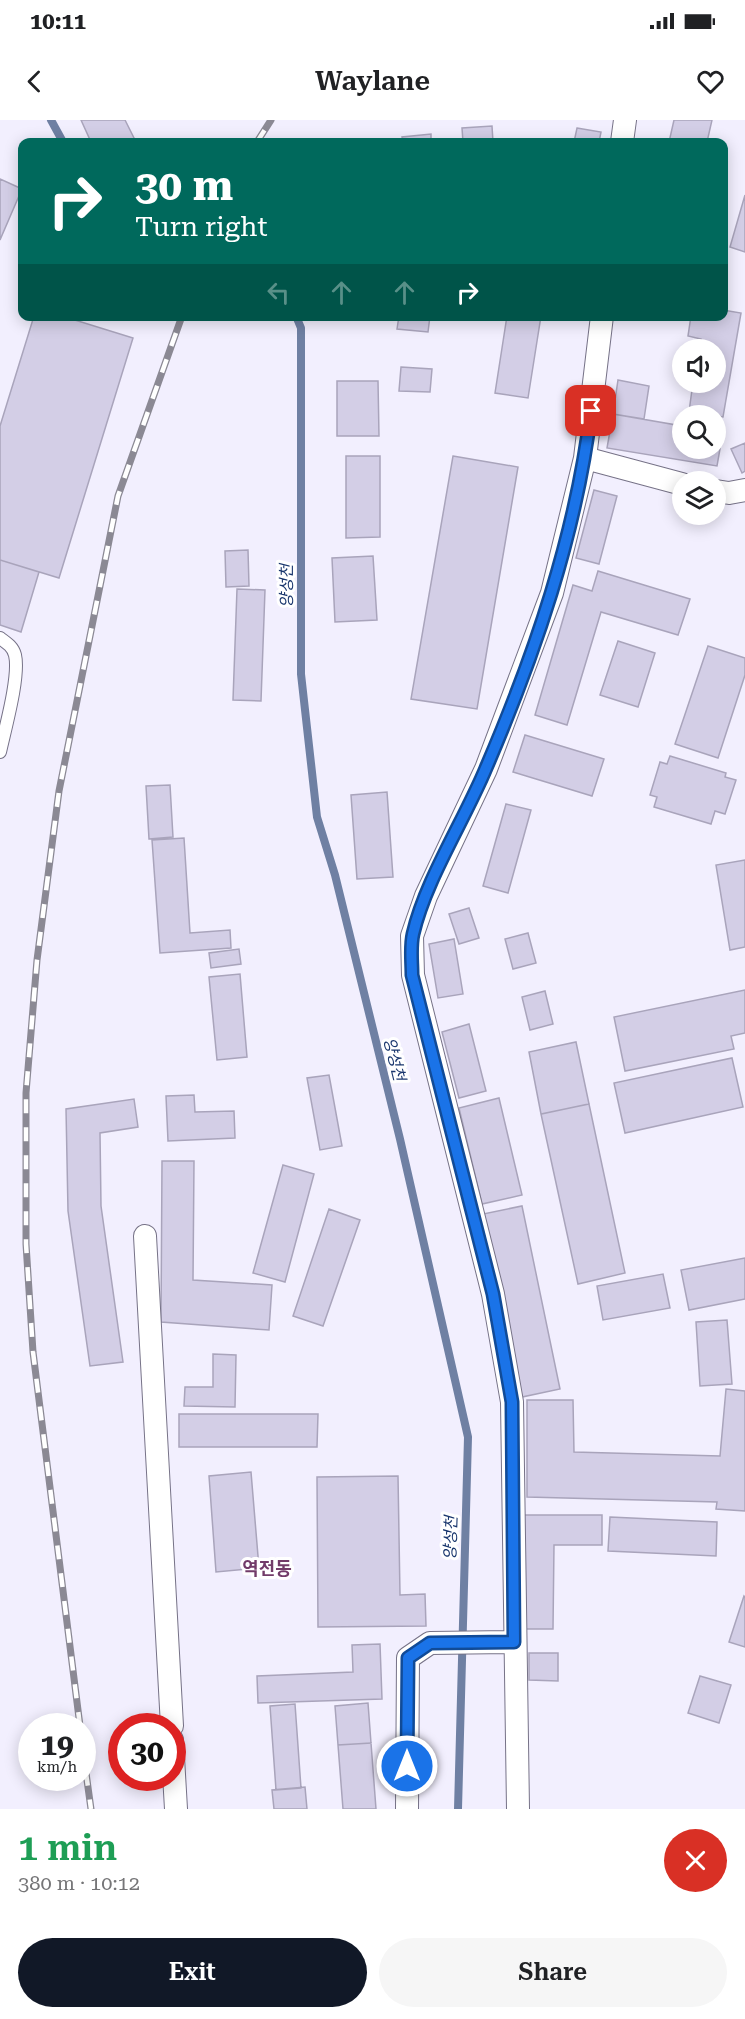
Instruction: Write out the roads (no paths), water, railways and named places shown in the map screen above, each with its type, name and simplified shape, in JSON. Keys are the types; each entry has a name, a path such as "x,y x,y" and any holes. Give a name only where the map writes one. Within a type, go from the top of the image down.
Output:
{"street":[{"path":"623,138 625,120"},
{"path":"518,1809 512,1402 493,1294 412,975 412,936 426,896 486,769 552,593 585,458 601,321"},
{"path":"585,458 672,481"},
{"path":"726,493 745,490"},
{"path":"145,1236 171,1713"},
{"path":"407,1809 408,1658 430,1643 514,1642"},
{"path":"175,1791 176,1809"}],"lane":[{"path":"0,638 10,645 15,655 15,675 0,752"}],"waterway":[{"name":"양성천","path":"51,120 61,138"},
{"name":"양성천","path":"298,321 301,328 301,674 317,817 335,875 400,1139 468,1437 458,1809"}],"railway":[{"path":"260,138 271,120"},
{"path":"78,1713 33,1352 26,1244 26,1093 37,960 59,791 118,496 180,321"},
{"path":"89,1791 91,1809"}],"district":[{"name":"역전동","path":"267,1569"}]}
